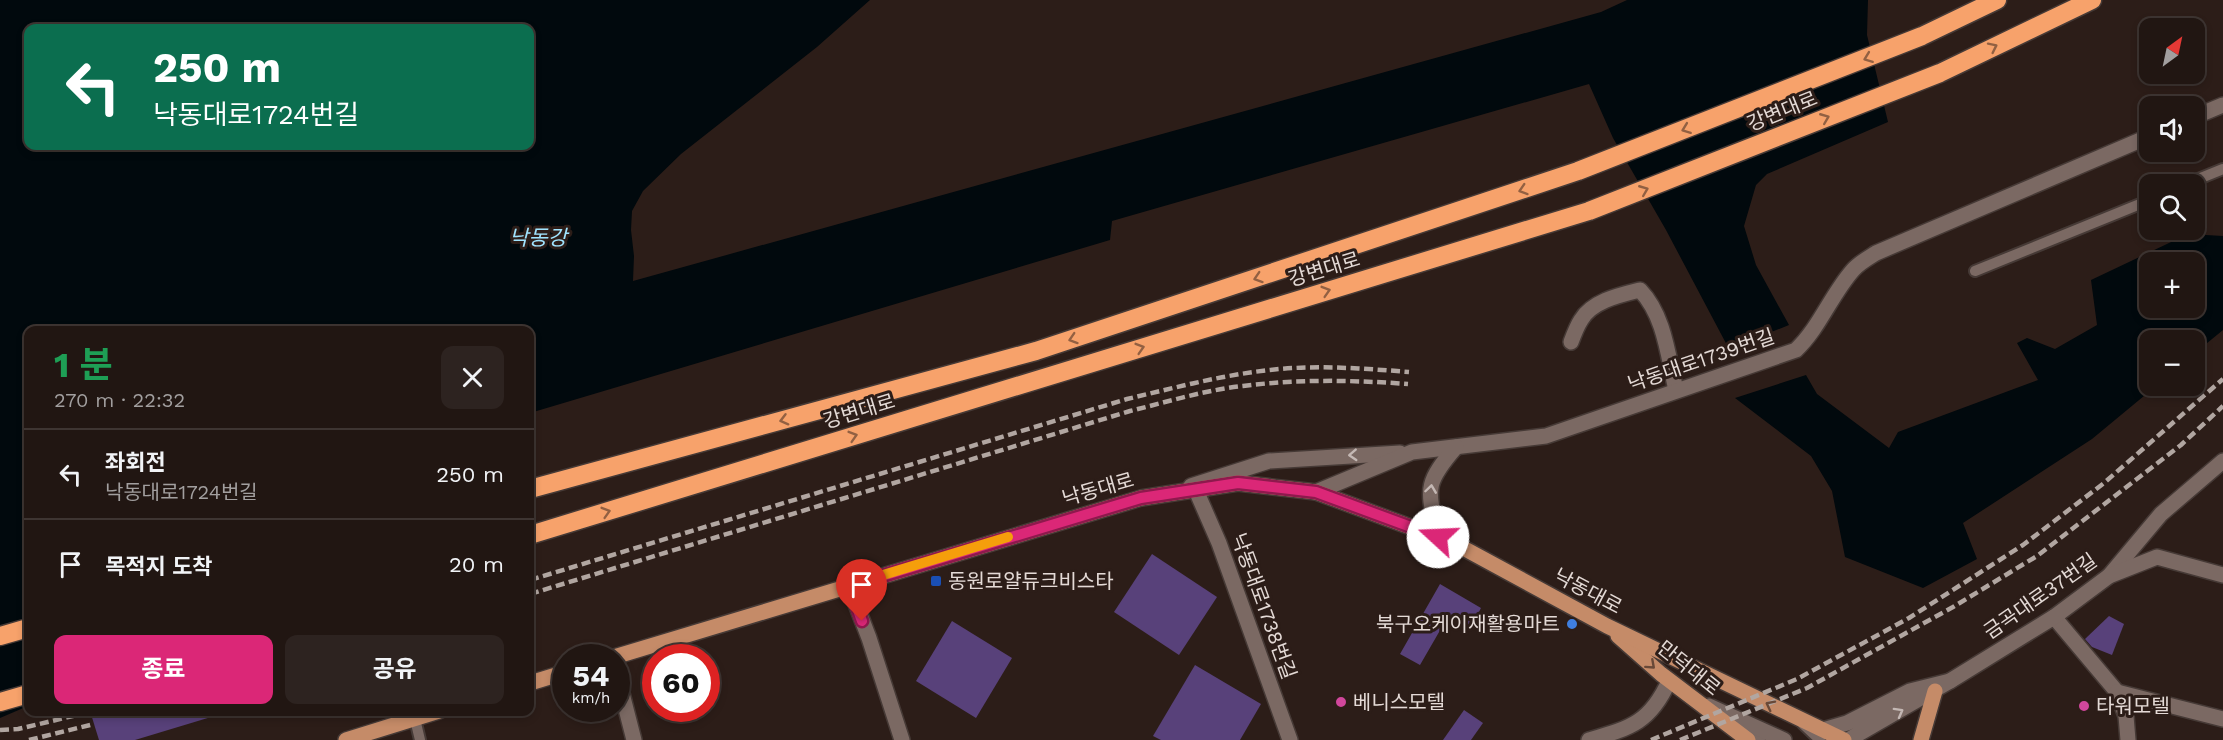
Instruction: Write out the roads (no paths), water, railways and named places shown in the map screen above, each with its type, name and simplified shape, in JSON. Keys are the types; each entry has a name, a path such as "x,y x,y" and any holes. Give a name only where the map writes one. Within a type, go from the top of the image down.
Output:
{"highway":[{"name":"강변대로","path":"534,488 1036,351 1578,171 1922,36 1997,0"},
{"name":"강변대로","path":"534,534 1589,211 1940,73 2092,0"},
{"path":"0,636 24,629"},
{"path":"0,702 24,695"}],"main road":[{"name":"낙동대로","path":"630,652 1141,498 1238,483 1316,492 1454,543 1607,626 1703,670 1797,718 1822,735 1846,740"},
{"name":"만덕대로","path":"1607,626 1669,681 1748,740"},
{"path":"534,682 552,676"},
{"path":"1921,740 1935,690"},
{"path":"346,740 424,716"}],"street":[{"path":"2205,112 2223,105"},
{"name":"낙동대로1739번길","path":"1316,492 1412,452 1546,436 1796,350 1809,338 1830,302 1854,268 1876,253 2139,141"},
{"path":"1571,342 1582,318 1592,308 1607,300 1640,291 1650,301 1658,315 1676,390"},
{"path":"1438,537 1430,500 1431,482 1438,468 1456,447"},
{"path":"1170,493 1269,461 1412,452"},
{"name":"금곡대로37번길","path":"1846,740 1935,690 2054,617 2109,576 2161,514 2223,461"},
{"name":"낙동대로1738번길","path":"1196,488 1219,543 1290,740"},
{"path":"2109,576 2157,557 2223,575"},
{"path":"849,586 869,638 902,740"},
{"path":"2054,617 2117,692 2126,716 2128,740"},
{"path":"1589,740 1627,729 1647,715 1661,700 1669,681"},
{"name":"금곡대로37번길","path":"1822,735 1910,691 1950,681"},
{"path":"2117,692 2223,719"},
{"path":"1692,698 1784,740"},
{"path":"629,722 634,740"}],"lane":[{"path":"2205,177 2223,170"},
{"path":"1976,271 2139,204"},
{"path":"415,719 420,740"},
{"path":"1725,723 1760,740"}],"water":[{"name":"낙동강","path":"0,0 870,0 817,47 681,154 643,191 632,211 633,281 1601,12 1627,0 1868,0 1867,35 1888,122 1767,174 1756,185 1744,226 1756,265 1789,325 1729,349 1666,230 1613,138 1589,84 1112,221 1110,240 534,412 534,326 24,326 24,708 0,718"},
{"path":"2205,235 2223,236 2223,330 2205,345 2205,330 2139,330 2139,396 2144,396 2092,439 1963,523 1977,559 1923,588 1845,557 1832,491 1811,456 1735,398 1806,375 1817,394 1889,448 1898,432 2038,380 2017,343 2027,338 2055,349 2097,325 2091,280 2139,257 2139,318 2205,318 2205,252 2150,252 2175,240 2205,240"}],"railway":[{"path":"534,579 1127,399 1168,389 1231,376 1294,368 1409,372"},
{"path":"1651,740 1797,679 1909,618 2023,545 2104,483 2223,379"},
{"path":"534,593 1130,411 1186,397 1229,388 1284,382 1346,381 1408,384"},
{"path":"1680,740 1807,688 1953,607 2037,556 2181,445 2223,406"},
{"path":"0,730 18,729 73,716"},
{"path":"29,740 94,724"}],"place":[{"name":"동원로얄듀크비스타","path":"936,581"},
{"name":"북구오케이재활용마트","path":"1572,624"},
{"name":"베니스모텔","path":"1341,702"},
{"name":"타워모텔","path":"2084,706"}]}
